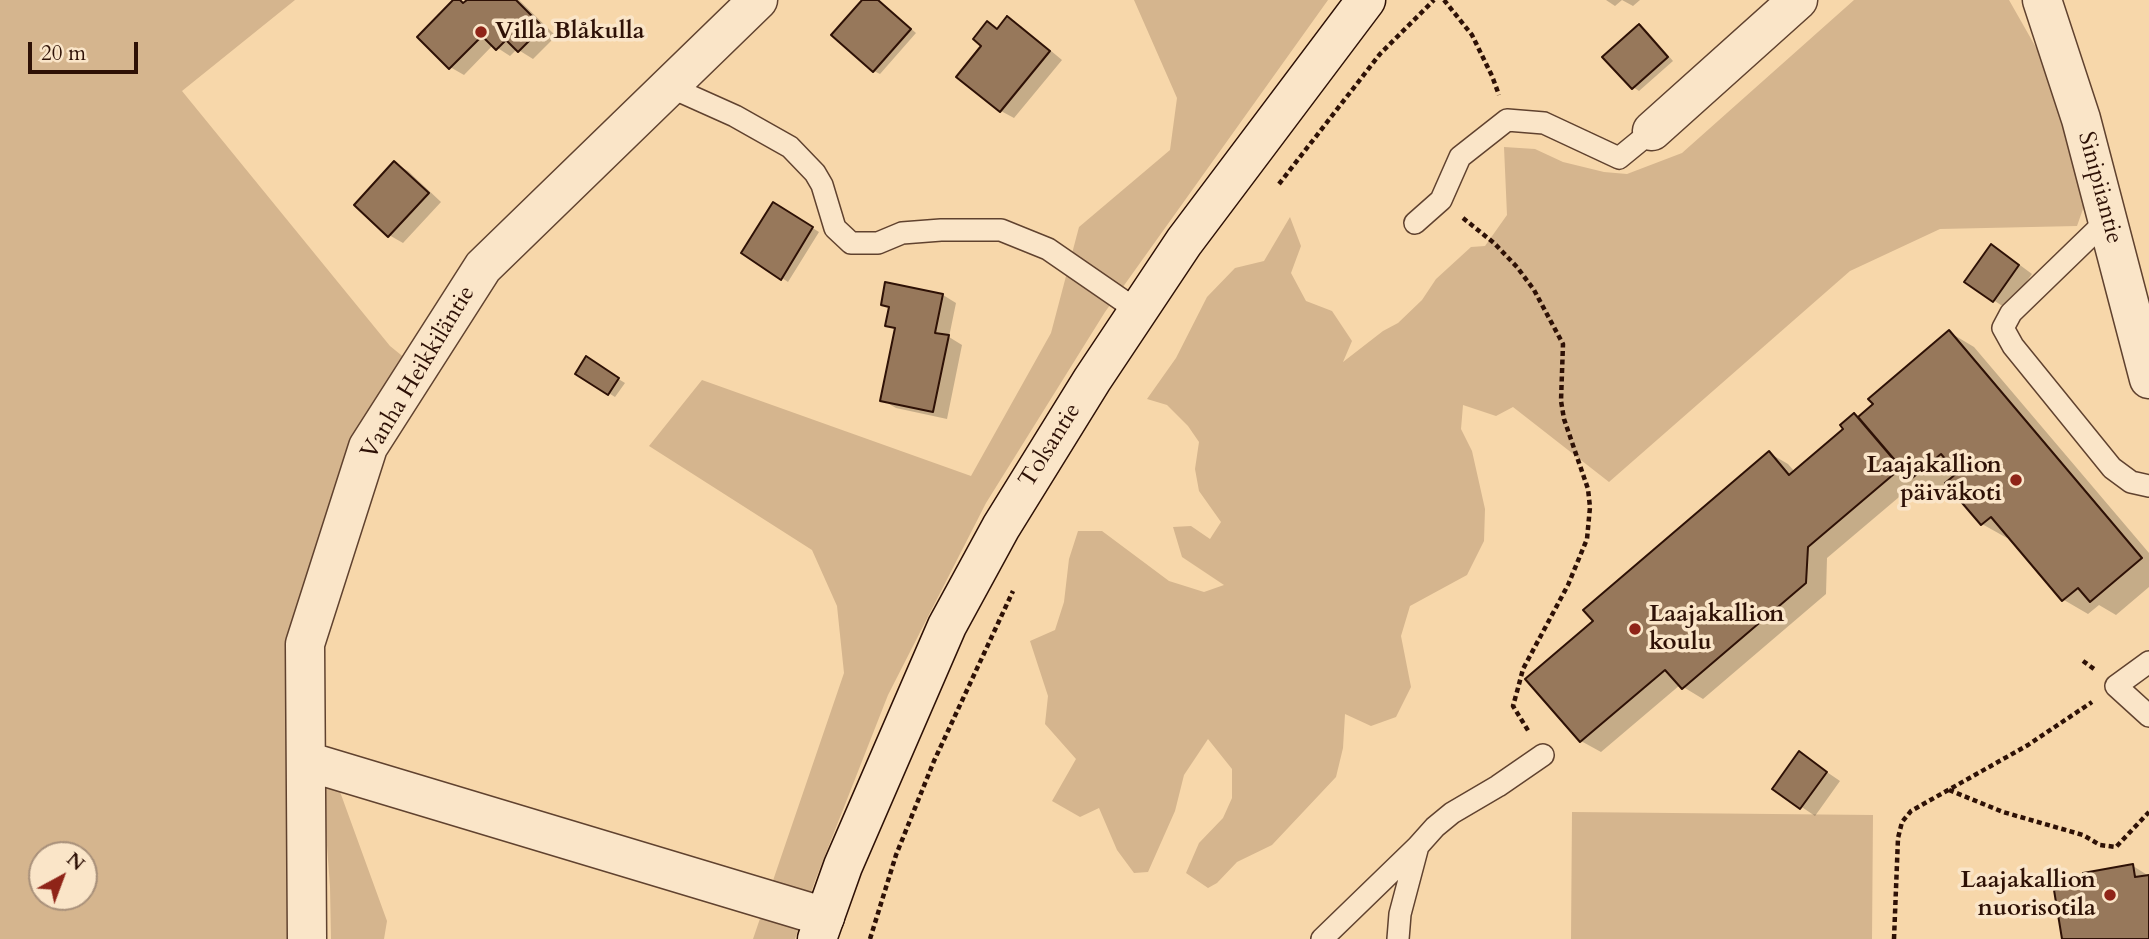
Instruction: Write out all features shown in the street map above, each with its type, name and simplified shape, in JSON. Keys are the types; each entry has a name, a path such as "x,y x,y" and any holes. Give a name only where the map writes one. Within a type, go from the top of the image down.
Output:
{"street":[{"name":"Vanha Heikkiläntie","path":"307,939 305,644 368,447 483,267 758,0"},
{"name":"Tolsantie","path":"821,928 843,866 947,626 1001,527 1092,380 1208,208 1366,0"},
{"path":"1653,131 1798,0"},
{"name":"Sinipiiantie","path":"2042,0 2081,119 2149,379"},
{"path":"306,761 821,928"}],"lane":[{"path":"668,86 736,116 790,147 815,173 822,185 835,228 851,243 878,243 902,233 1001,230 1048,249 1138,311"},
{"path":"1415,223 1441,200 1460,157 1507,120 1544,123 1619,158 1653,131"},
{"path":"2107,220 2011,313 2003,328 2014,346 2112,468 2131,482 2149,486"},
{"path":"2149,662 2116,686 2149,716"},
{"path":"1322,939 1435,827 1452,813 1543,755"},
{"path":"1398,939 1400,914 1418,846"}],"path":[{"path":"1273,191 1380,54 1434,0"},
{"path":"1444,0 1472,35 1492,76 1507,120"},
{"path":"1441,200 1494,243 1517,267 1534,290 1563,344 1564,419 1588,489 1590,507 1587,540 1568,585 1523,669 1513,706 1543,755"},
{"path":"870,939 896,855 934,761 1015,586"},
{"path":"1894,939 1898,838 1902,822 1920,804 2028,745 2116,686 2083,662"},
{"path":"1948,790 2014,815 2083,835 2100,845 2116,847 2149,812"}],"shaded area":[{"path":"0,0 295,0 182,91 390,346 406,359 314,559 293,939 0,939"},
{"path":"1134,0 1328,0 1105,312 986,503 888,695 795,939 753,939 844,673 837,606 812,550 649,446 702,380 971,476 1051,333 1079,227 1170,150 1177,98"},
{"path":"1854,0 2009,0 2067,102 2089,192 2077,226 1940,229 1850,271 1609,482 1513,407 1496,416 1463,405 1461,429 1472,451 1485,509 1484,541 1467,575 1410,606 1401,636 1411,687 1396,717 1371,726 1345,714 1343,748 1336,777 1272,845 1237,862 1217,883 1208,888 1186,873 1199,843 1223,818 1232,798 1232,769 1208,739 1184,775 1175,811 1148,872 1134,873 1117,850 1099,808 1080,817 1052,801 1076,759 1045,724 1048,696 1030,641 1055,630 1064,602 1069,559 1078,531 1102,531 1169,581 1204,592 1224,585 1182,557 1173,527 1191,526 1210,539 1221,522 1199,491 1195,469 1199,442 1188,426 1167,405 1147,399 1176,358 1207,297 1235,268 1264,261 1290,217 1301,246 1291,273 1306,301 1332,311 1352,341 1343,362 1383,331 1398,323 1422,300 1436,279 1471,247 1485,246 1507,215 1504,147 1535,149 1563,162 1604,172 1627,174 1682,153"},
{"path":"319,734 387,921 384,939 331,939"},
{"path":"1572,812 1873,815 1872,939 1571,939"}],"building":[{"name":"Villa Blåkulla","path":"453,0 463,3 467,0 516,0 543,27 518,52 506,40 496,50 482,36 449,69 417,37"},
{"path":"862,0 878,0 911,29 873,72 831,35"},
{"path":"1007,16 1050,51 1000,112 956,77 981,46 973,39 987,21 997,29"},
{"path":"1639,24 1668,57 1632,89 1602,57"},
{"path":"394,161 429,193 388,237 354,205"},
{"path":"773,202 813,227 781,280 741,253"},
{"path":"1991,244 2019,265 1993,302 1964,282"},
{"path":"885,282 943,294 935,333 949,335 933,412 880,401 895,328 885,326 889,307 881,305"},
{"path":"1949,330 2142,558 2090,602 2078,588 2062,601 1991,517 1981,525 1945,483 1957,473 1941,454 1911,479 1858,417 1873,404 1868,399"},
{"path":"586,356 619,378 608,395 575,374"},
{"path":"1854,413 1901,468 1808,547 1806,583 1682,689 1665,670 1580,742 1525,679 1593,621 1583,610 1769,451 1789,475 1843,429 1840,425"},
{"path":"1799,751 1827,772 1800,809 1772,789"},
{"path":"2133,864 2135,877 2149,875 2149,939 2062,939 2054,890 2085,886 2083,873"}],"place":[{"name":"Villa Blåkulla","path":"481,32"},
{"name":"Laajakallion päiväkoti","path":"2016,480"},
{"name":"Laajakallion koulu","path":"1635,629"},
{"name":"Laajakallion nuorisotila","path":"2110,895"}]}
